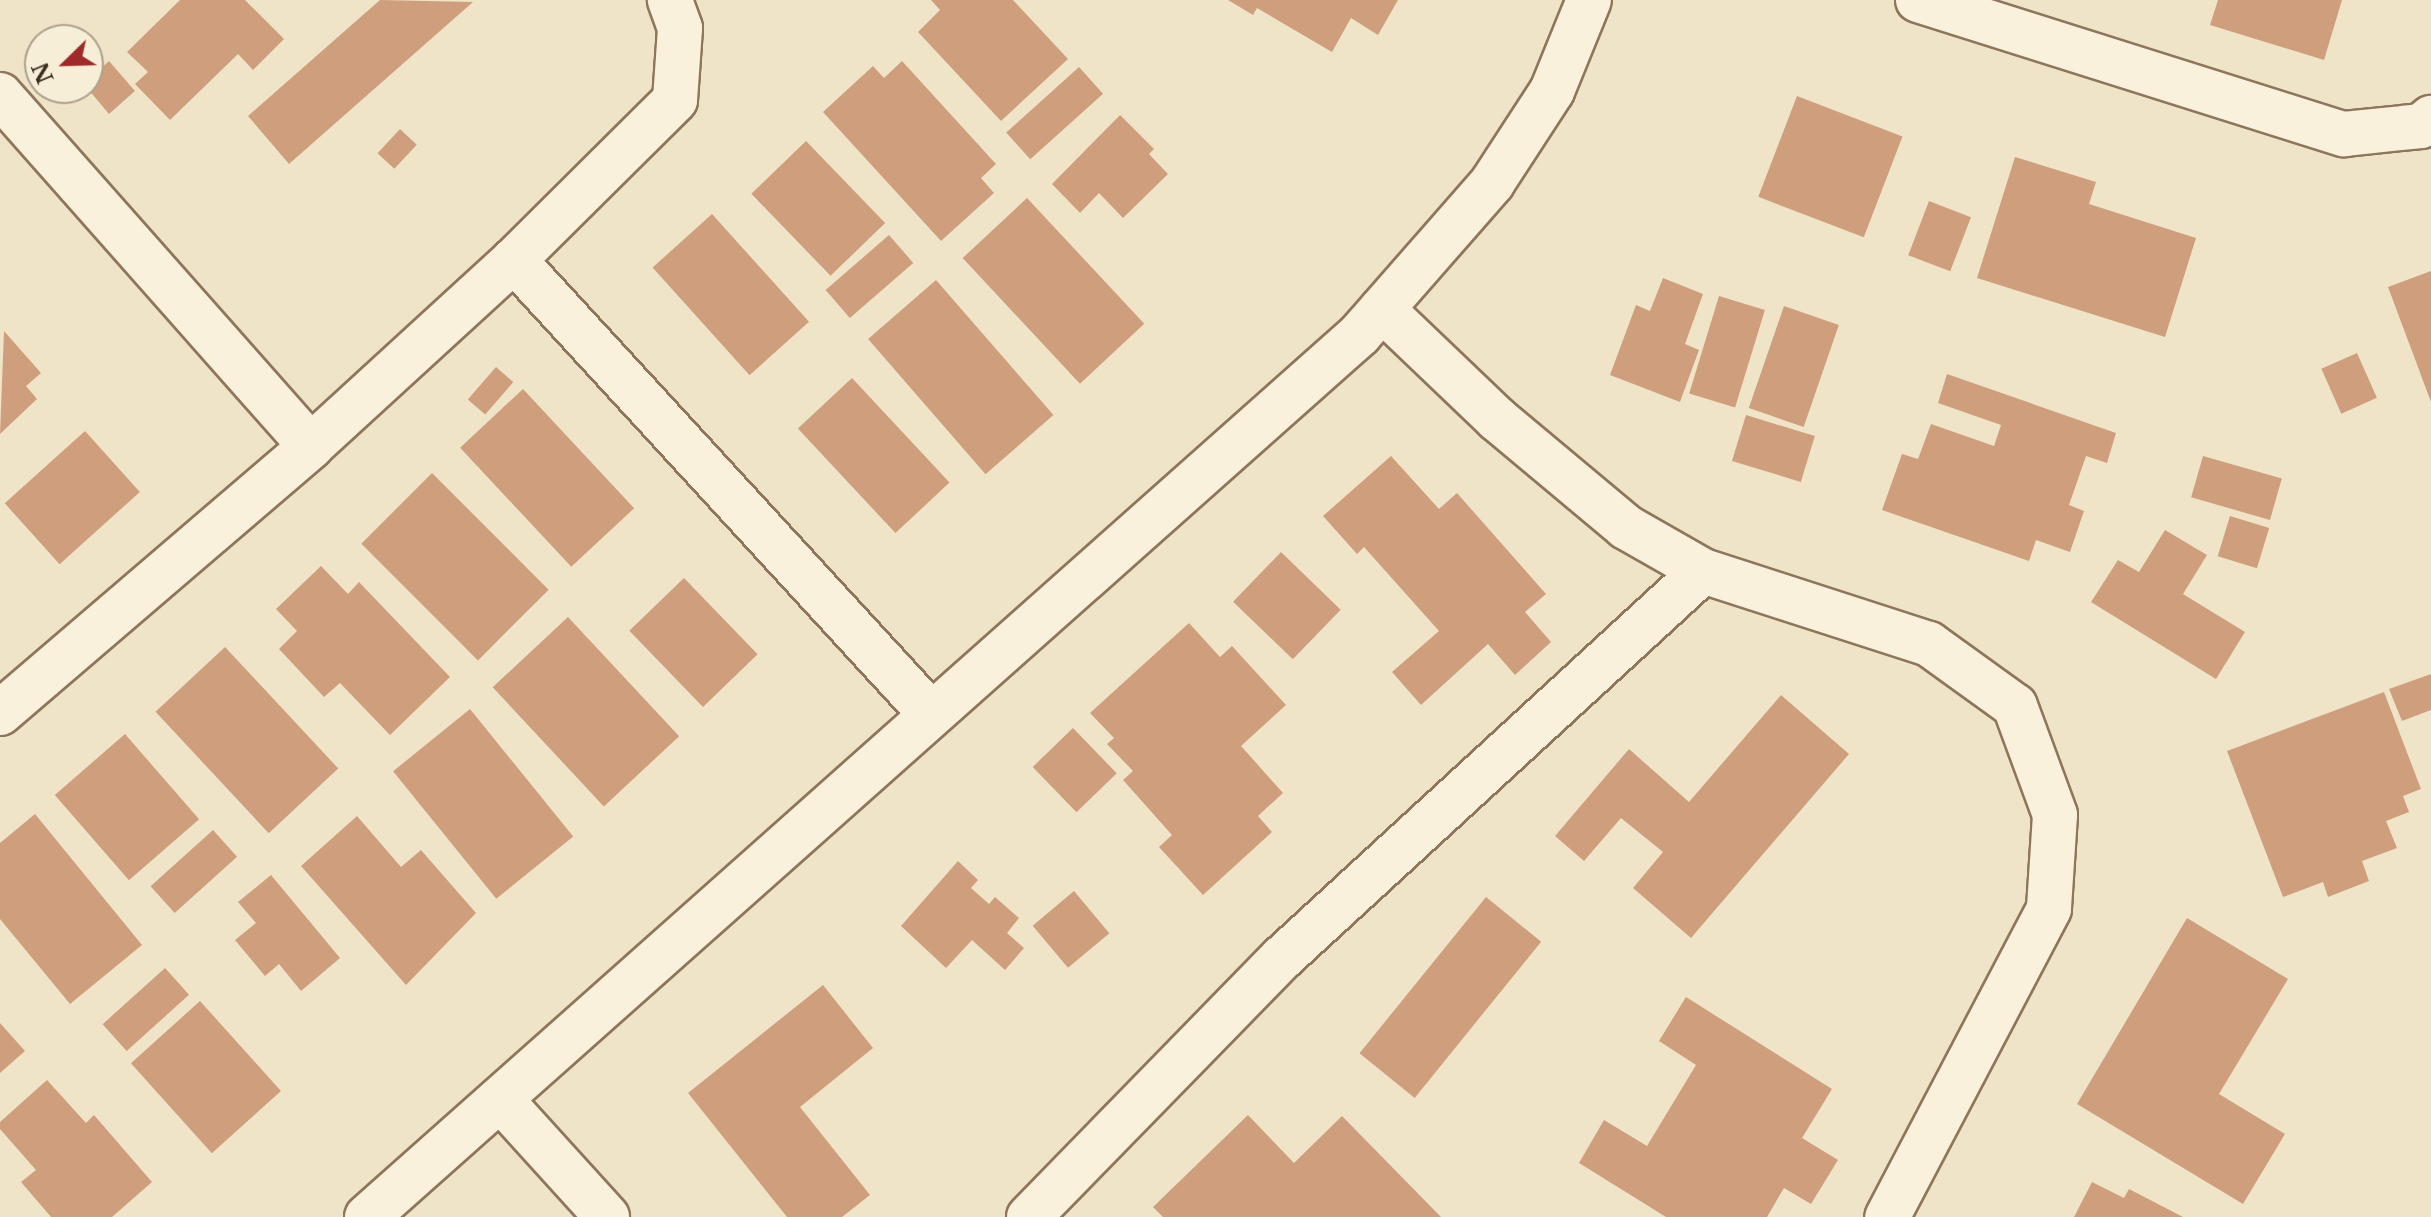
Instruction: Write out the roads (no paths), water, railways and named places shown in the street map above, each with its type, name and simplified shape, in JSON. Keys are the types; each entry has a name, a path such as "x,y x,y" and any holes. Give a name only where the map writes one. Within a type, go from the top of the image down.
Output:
{"street":[{"path":"0,713 311,446 514,260 675,100 680,28 670,0"},
{"path":"367,1217 930,713 1360,334 1492,183 1552,91 1589,0"},
{"path":"1918,0 2344,134 2421,126 2431,118"},
{"path":"0,95 311,446"},
{"path":"514,260 930,713"},
{"path":"1382,309 1497,419 1626,527 1703,571 1929,644 2015,706 2055,815 2049,909 1887,1217"},
{"path":"1029,1217 1283,957 1703,571"},
{"path":"501,1100 607,1217"}]}
